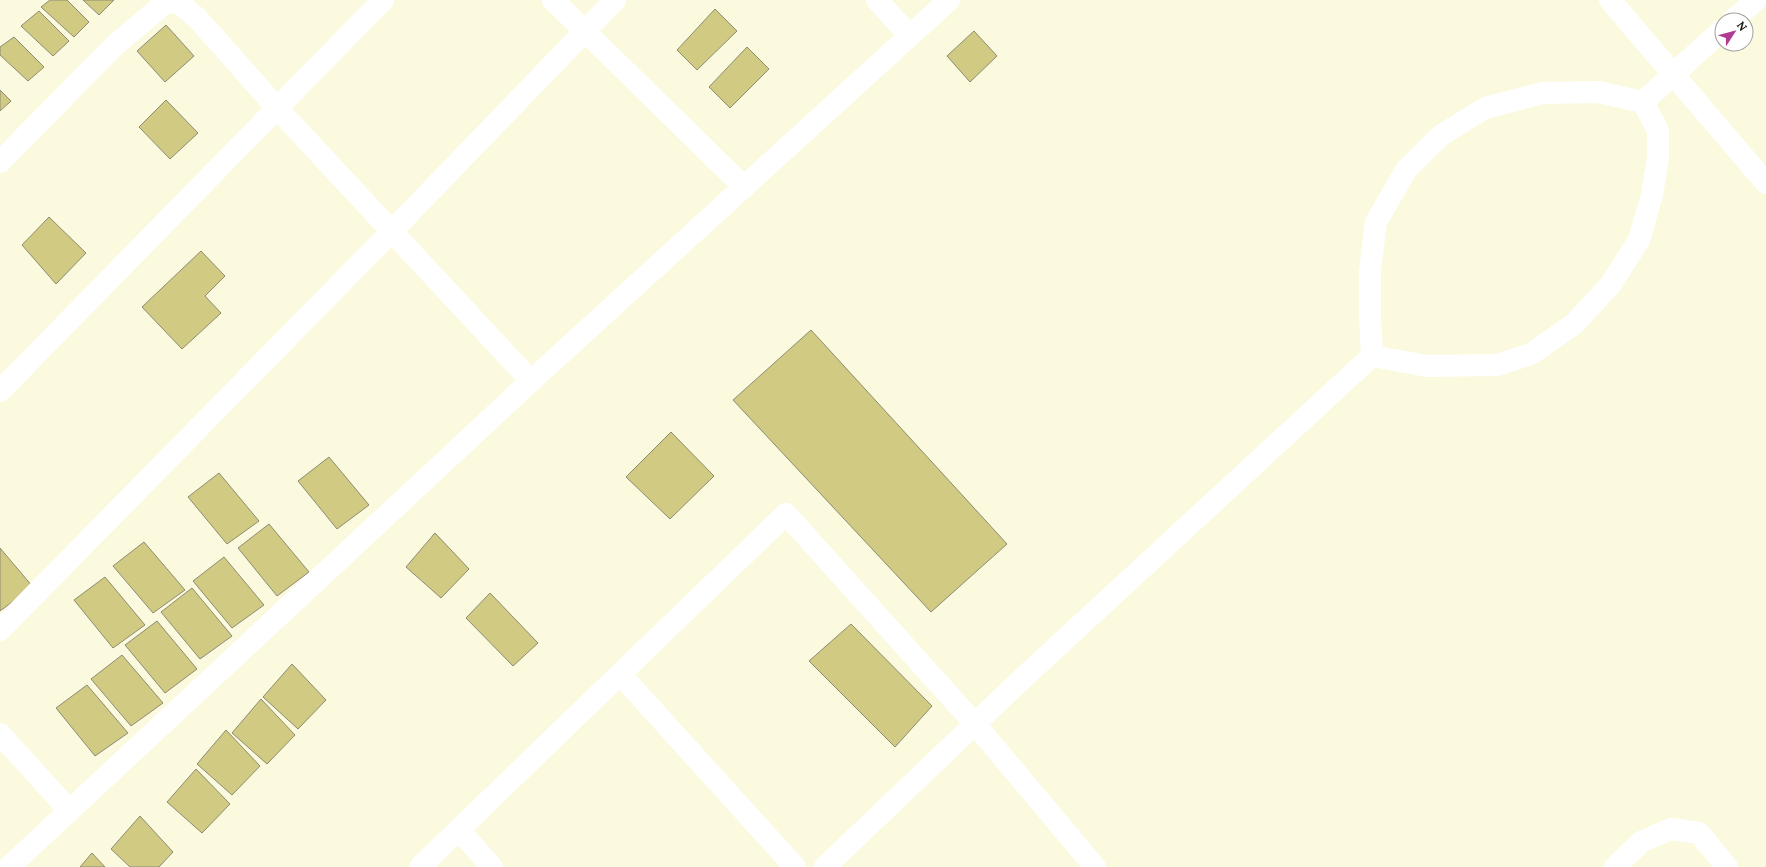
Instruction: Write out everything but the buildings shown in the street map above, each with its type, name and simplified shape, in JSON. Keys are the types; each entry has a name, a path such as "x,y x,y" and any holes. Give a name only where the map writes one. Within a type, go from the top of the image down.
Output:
{"street":[{"path":"0,392 383,0"},
{"path":"553,0 744,187"},
{"path":"0,630 392,231 615,0"},
{"path":"877,0 910,36"},
{"path":"10,867 69,810 532,381 949,0"},
{"path":"1610,0 1766,183"},
{"path":"1742,12 1756,0"},
{"path":"0,162 114,46 165,3 178,2 198,18 277,108 532,381"},
{"path":"1642,102 1714,37"},
{"path":"1598,92 1642,102 1658,131 1658,158 1652,195 1639,240 1611,284 1574,324 1532,354 1497,365 1427,366 1372,356 1370,271 1376,222 1406,170 1440,136 1485,108 1543,93 1598,92"},
{"path":"825,867 975,724 1372,356"},
{"path":"420,867 786,514 975,724 1095,867"},
{"path":"620,674 795,867"},
{"path":"0,734 69,810"},
{"path":"1615,867 1641,842 1671,829 1699,833 1727,867"},
{"path":"459,830 492,867"}]}
